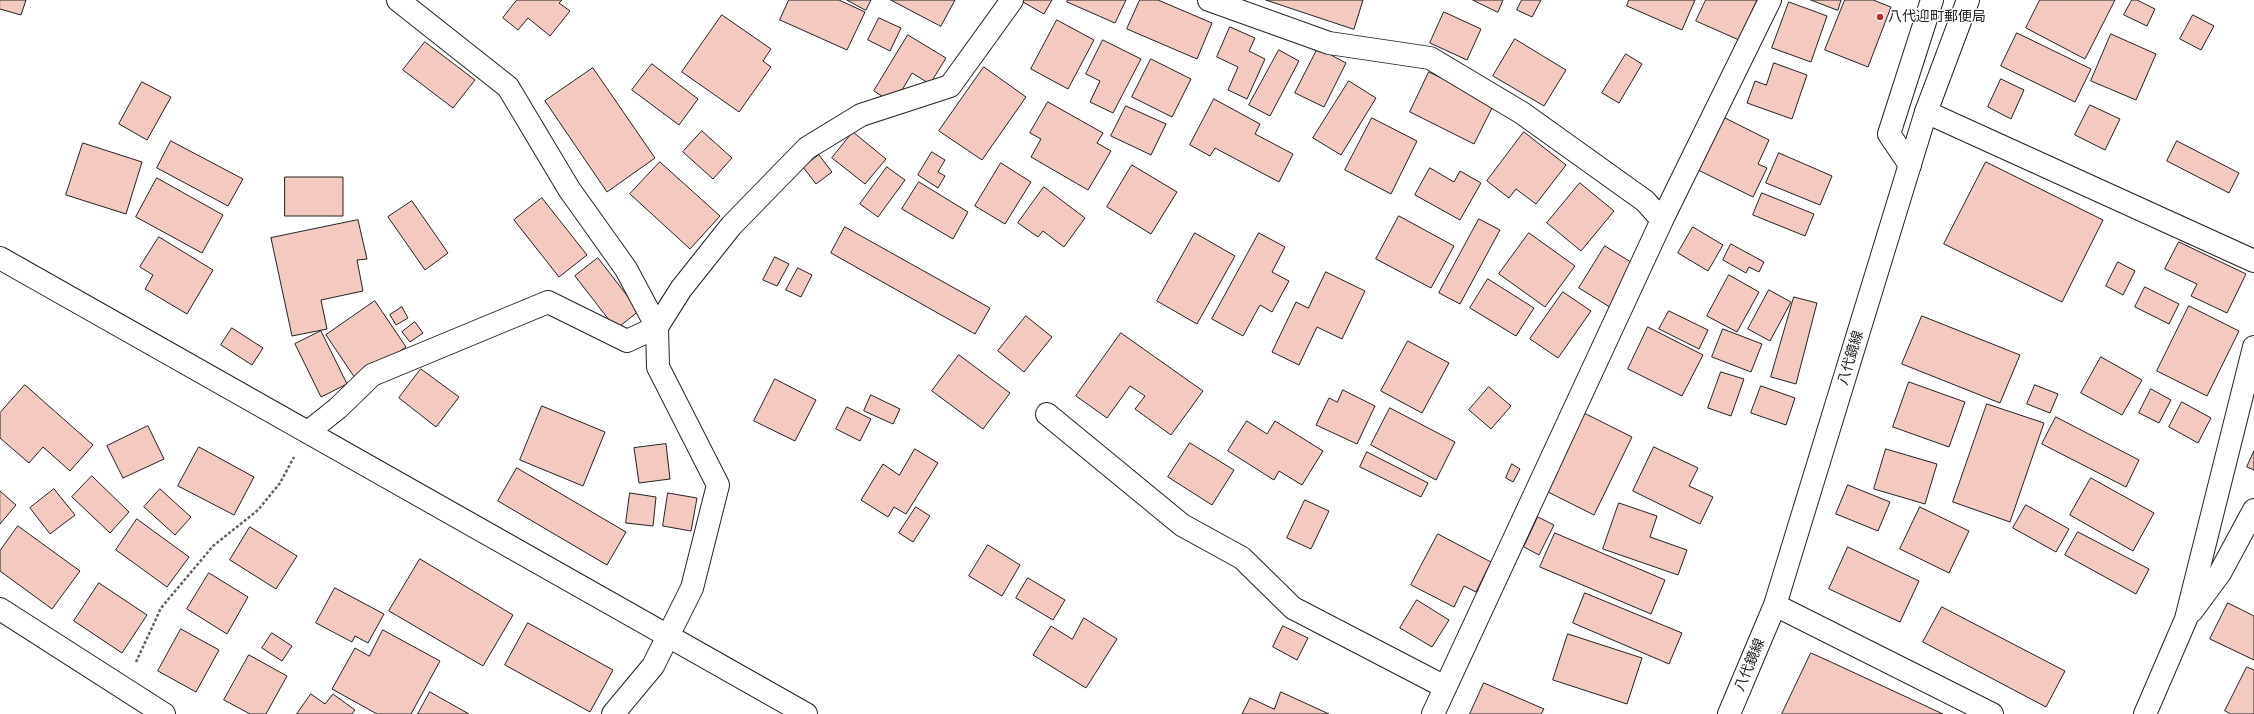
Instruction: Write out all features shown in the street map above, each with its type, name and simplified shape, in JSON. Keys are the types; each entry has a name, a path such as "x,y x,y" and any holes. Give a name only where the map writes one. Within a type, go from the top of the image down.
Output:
{"street":[{"path":"398,0 508,88 569,189 626,269 657,327 658,367 718,485 692,588 653,666 613,714"},
{"path":"308,432 338,408 372,374 548,302 627,341 657,327 681,289 731,226 807,148 861,115 950,86 1012,0"},
{"path":"1209,0 1329,43 1430,58 1522,113 1645,201 1662,220"},
{"path":"1433,714 1662,220 1770,0"},
{"path":"1910,165 1890,134 1932,0"},
{"name":"八代鏡線","path":"1730,714 1775,606 1926,112 1968,0"},
{"path":"1926,112 2254,261"},
{"path":"0,258 806,714"},
{"path":"2145,714 2186,619 2254,347"},
{"path":"1047,414 1182,525 1242,558 1293,608 1445,687"},
{"path":"2186,619 2220,573 2254,510"},
{"path":"1775,606 1992,714"},
{"path":"0,609 164,714"}],"path":[{"path":"124,689 160,608 213,546 258,510 280,483 308,432"}],"building":[{"path":"0,0 26,0 21,15 0,9"},
{"path":"517,0 562,0 559,3 570,11 550,36 528,18 518,30 503,18"},
{"path":"789,0 839,0 865,12 847,50 780,20"},
{"path":"847,0 871,0 866,10"},
{"path":"891,0 955,0 941,26"},
{"path":"1024,0 1052,0 1044,14 1023,2"},
{"path":"1068,0 1126,0 1115,23 1067,2"},
{"path":"1140,0 1158,0 1212,23 1197,59 1127,29"},
{"path":"1266,0 1363,0 1354,29"},
{"path":"1473,0 1503,0 1498,12"},
{"path":"1522,0 1541,0 1532,17 1517,10"},
{"path":"1629,0 1695,0 1682,30 1627,6"},
{"path":"1706,0 1757,0 1739,40 1696,21"},
{"path":"1811,0 1841,0 1838,10"},
{"path":"1845,0 1873,0 1891,7 1868,67 1825,50"},
{"path":"2040,0 2115,0 2085,59 2026,28"},
{"path":"2132,0 2137,0 2155,9 2147,26 2124,15"},
{"path":"1789,2 1827,16 1811,62 1772,48"},
{"path":"1444,12 1481,29 1467,60 1430,43"},
{"path":"722,15 771,49 763,61 771,67 739,112 682,72"},
{"path":"2193,15 2214,26 2201,50 2180,39"},
{"path":"879,18 901,28 890,51 868,40"},
{"path":"1057,20 1094,40 1068,89 1031,69"},
{"path":"1230,27 1255,38 1249,51 1265,59 1247,99 1228,90 1238,67 1217,57"},
{"path":"2017,33 2091,69 2075,102 2001,66"},
{"path":"2111,34 2156,54 2136,100 2091,81"},
{"path":"908,35 946,58 930,84 912,73 894,104 874,91"},
{"path":"1515,39 1566,70 1544,106 1493,76"},
{"path":"1103,40 1141,59 1113,113 1090,102 1100,81 1086,74"},
{"path":"425,42 475,80 453,108 403,70"},
{"path":"1318,48 1346,63 1324,107 1295,93"},
{"path":"1279,50 1299,61 1270,116 1249,105"},
{"path":"1626,54 1642,64 1619,103 1602,93"},
{"path":"1151,59 1191,79 1172,117 1132,97"},
{"path":"1774,63 1807,75 1792,119 1747,103 1755,81 1766,85"},
{"path":"652,64 698,99 679,125 632,90"},
{"path":"984,67 1026,97 982,160 939,131"},
{"path":"593,68 655,158 607,192 545,101"},
{"path":"1429,72 1494,104 1474,144 1410,112"},
{"path":"2001,79 2024,90 2011,119 1988,107"},
{"path":"1349,81 1376,98 1341,155 1313,138"},
{"path":"142,82 171,97 147,140 119,124"},
{"path":"1214,99 1260,124 1255,134 1293,154 1279,182 1215,148 1210,156 1190,145"},
{"path":"1048,102 1103,133 1097,143 1111,151 1088,190 1031,157 1041,139 1030,133"},
{"path":"2090,105 2120,119 2105,150 2075,135"},
{"path":"1126,106 1166,124 1151,155 1111,136"},
{"path":"1723,117 1769,140 1758,164 1767,168 1753,197 1698,170"},
{"path":"1372,118 1417,141 1391,194 1345,170"},
{"path":"702,131 732,158 713,179 683,152"},
{"path":"853,132 886,159 865,184 832,158"},
{"path":"1524,132 1566,165 1536,204 1516,189 1509,198 1487,181"},
{"path":"171,141 243,179 228,206 157,168"},
{"path":"2177,141 2239,173 2229,193 2167,161"},
{"path":"83,143 142,162 126,214 66,195"},
{"path":"932,152 945,160 938,172 945,176 938,188 918,175"},
{"path":"1779,153 1832,176 1820,205 1766,183"},
{"path":"819,155 832,172 816,184 803,167"},
{"path":"660,162 720,216 690,249 630,194"},
{"path":"1986,162 2103,220 2062,302 1944,244"},
{"path":"1001,163 1031,182 1005,224 975,206"},
{"path":"1132,165 1177,192 1151,234 1107,207"},
{"path":"887,167 905,180 878,217 860,204"},
{"path":"1430,168 1454,182 1460,171 1481,183 1460,220 1415,195"},
{"path":"285,177 343,177 343,216 285,216"},
{"path":"157,178 223,215 202,253 136,217"},
{"path":"919,182 968,212 953,239 902,209"},
{"path":"1580,183 1614,211 1581,251 1547,223"},
{"path":"1044,187 1085,218 1064,247 1043,231 1038,237 1018,223"},
{"path":"1762,193 1814,214 1805,236 1753,215"},
{"path":"542,198 587,255 559,277 514,220"},
{"path":"412,201 448,253 425,270 388,217"},
{"path":"1399,216 1454,246 1431,288 1376,259"},
{"path":"1479,219 1500,230 1460,304 1439,293"},
{"path":"358,220 367,259 357,260 363,291 321,300 327,329 292,336 271,238"},
{"path":"845,227 990,308 975,334 831,253"},
{"path":"1693,227 1723,245 1708,271 1678,253"},
{"path":"1195,233 1235,256 1197,324 1157,301"},
{"path":"1259,233 1285,247 1272,272 1289,281 1272,312 1260,305 1243,336 1212,319"},
{"path":"1529,233 1575,266 1545,307 1499,274"},
{"path":"159,237 213,270 187,314 145,289 153,275 140,267"},
{"path":"2179,242 2246,274 2227,313 2191,296 2197,284 2165,269"},
{"path":"1731,244 1764,262 1759,272 1749,267 1746,273 1723,260"},
{"path":"1605,246 1639,267 1613,309 1579,288"},
{"path":"775,257 789,264 777,286 763,280"},
{"path":"598,258 639,311 616,329 575,276"},
{"path":"2118,262 2135,271 2123,295 2106,286"},
{"path":"798,268 812,275 801,297 786,290"},
{"path":"1326,272 1365,291 1342,339 1317,327 1299,365 1272,352 1296,302 1308,308"},
{"path":"1729,275 1759,292 1737,332 1707,316"},
{"path":"1488,279 1534,308 1516,336 1470,308"},
{"path":"2145,287 2179,304 2169,324 2135,307"},
{"path":"1769,290 1791,302 1770,341 1748,329"},
{"path":"1563,292 1591,311 1558,358 1530,339"},
{"path":"1794,297 1817,303 1796,384 1771,377"},
{"path":"375,301 406,347 357,381 326,335"},
{"path":"2189,306 2239,331 2207,396 2157,371"},
{"path":"402,307 408,318 396,325 390,315"},
{"path":"1669,311 1708,330 1699,349 1659,329"},
{"path":"1026,316 1052,337 1024,372 998,351"},
{"path":"1922,316 2020,355 2000,403 1902,364"},
{"path":"415,322 423,333 410,342 402,332"},
{"path":"1648,327 1703,355 1682,396 1628,369"},
{"path":"232,328 263,348 252,365 221,345"},
{"path":"1723,329 1762,344 1751,372 1712,357"},
{"path":"321,331 347,384 321,397 295,344"},
{"path":"1121,333 1203,391 1171,435 1135,409 1145,396 1130,386 1107,418 1076,396"},
{"path":"1408,341 1449,363 1422,413 1381,391"},
{"path":"959,355 1010,393 983,429 932,391"},
{"path":"2101,357 2142,380 2122,415 2081,393"},
{"path":"421,369 459,397 436,427 399,398"},
{"path":"1721,372 1744,379 1731,416 1708,408"},
{"path":"775,379 816,400 795,441 754,421"},
{"path":"1909,382 1965,402 1949,447 1893,427"},
{"path":"25,385 93,445 70,471 43,447 29,463 0,438 0,413"},
{"path":"2035,385 2058,394 2050,413 2027,404"},
{"path":"1761,386 1795,398 1786,425 1751,413"},
{"path":"1489,387 1511,406 1491,429 1469,410"},
{"path":"2151,389 2171,400 2159,423 2139,413"},
{"path":"1343,390 1375,406 1357,444 1316,425 1329,398 1337,402"},
{"path":"871,395 900,409 893,424 864,411"},
{"path":"2182,402 2211,418 2198,443 2169,427"},
{"path":"1987,404 2044,423 2010,522 1953,502"},
{"path":"542,406 605,432 583,486 520,460"},
{"path":"847,407 871,419 860,441 836,429"},
{"path":"1390,408 1455,442 1436,480 1371,445"},
{"path":"1578,410 1632,437 1594,515 1540,488"},
{"path":"2056,417 2139,460 2126,487 2042,444"},
{"path":"1247,421 1267,434 1275,421 1323,451 1302,485 1279,471 1274,480 1228,451"},
{"path":"148,426 164,459 123,478 107,446"},
{"path":"1190,443 1234,470 1212,505 1168,477"},
{"path":"666,444 670,479 639,483 634,448"},
{"path":"199,447 254,477 234,515 178,486"},
{"path":"1654,447 1698,468 1689,486 1713,497 1700,524 1633,491"},
{"path":"915,449 938,463 906,514 894,507 888,517 861,500 883,464 899,475"},
{"path":"1886,449 1937,464 1925,504 1874,489"},
{"path":"2254,451 2254,470 2247,467"},
{"path":"1367,452 1428,483 1421,497 1360,467"},
{"path":"1512,464 1520,469 1513,482 1506,478"},
{"path":"517,468 626,532 607,565 498,501"},
{"path":"92,476 129,512 110,533 72,497"},
{"path":"2091,478 2154,513 2133,551 2070,515"},
{"path":"1848,485 1890,502 1878,531 1836,514"},
{"path":"54,489 75,515 50,534 30,508"},
{"path":"160,489 191,517 175,535 144,507"},
{"path":"0,491 16,505 0,524"},
{"path":"630,493 656,497 653,526 626,523"},
{"path":"668,493 697,498 691,531 663,526"},
{"path":"1305,500 1329,511 1311,549 1287,538"},
{"path":"1619,503 1657,516 1650,537 1687,550 1678,575 1603,549"},
{"path":"2026,505 2069,529 2056,552 2013,528"},
{"path":"916,507 930,516 913,542 899,533"},
{"path":"1920,507 1969,531 1949,573 1900,549"},
{"path":"1538,517 1554,525 1539,555 1524,547"},
{"path":"137,519 189,557 167,587 116,550"},
{"path":"18,526 80,571 52,609 0,571 0,551"},
{"path":"250,527 297,556 276,589 230,560"},
{"path":"2078,532 2149,569 2136,594 2065,555"},
{"path":"1555,533 1665,580 1651,614 1540,567"},
{"path":"1438,534 1491,562 1476,592 1464,586 1454,607 1411,585"},
{"path":"988,545 1020,565 1002,596 969,576"},
{"path":"1848,547 1919,581 1900,622 1829,589"},
{"path":"420,559 513,615 483,666 389,611"},
{"path":"209,573 248,597 227,634 187,609"},
{"path":"1028,578 1065,600 1053,620 1016,598"},
{"path":"99,583 147,615 122,653 74,621"},
{"path":"335,588 384,614 368,643 355,636 352,642 316,623"},
{"path":"1585,593 1682,633 1669,664 1573,623"},
{"path":"1417,600 1449,620 1432,647 1400,628"},
{"path":"2228,603 2254,616 2254,660 2210,639"},
{"path":"1942,607 2065,671 2046,707 1923,642"},
{"path":"1084,618 1117,639 1086,688 1033,655 1051,626 1072,639"},
{"path":"528,623 613,670 590,712 505,665"},
{"path":"1283,626 1308,638 1297,660 1273,647"},
{"path":"181,629 219,650 196,692 158,671"},
{"path":"383,630 440,661 411,714 377,714 332,689 355,648 369,656"},
{"path":"272,633 292,646 282,661 262,648"},
{"path":"1568,634 1642,658 1627,704 1553,680"},
{"path":"1811,653 1831,662 1943,714 1782,714"},
{"path":"249,655 287,676 266,714 250,714 224,700"},
{"path":"2247,667 2254,670 2254,714 2231,714 2225,711"},
{"path":"1484,683 1544,709 1541,714 1470,714"},
{"path":"430,692 469,714 418,714"},
{"path":"1281,692 1329,714 1242,714 1250,698 1274,709"},
{"path":"311,694 325,704 333,694 355,710 352,714 297,714"}],"place":[{"name":"八代迎町郵便局","path":"1880,17"}]}
